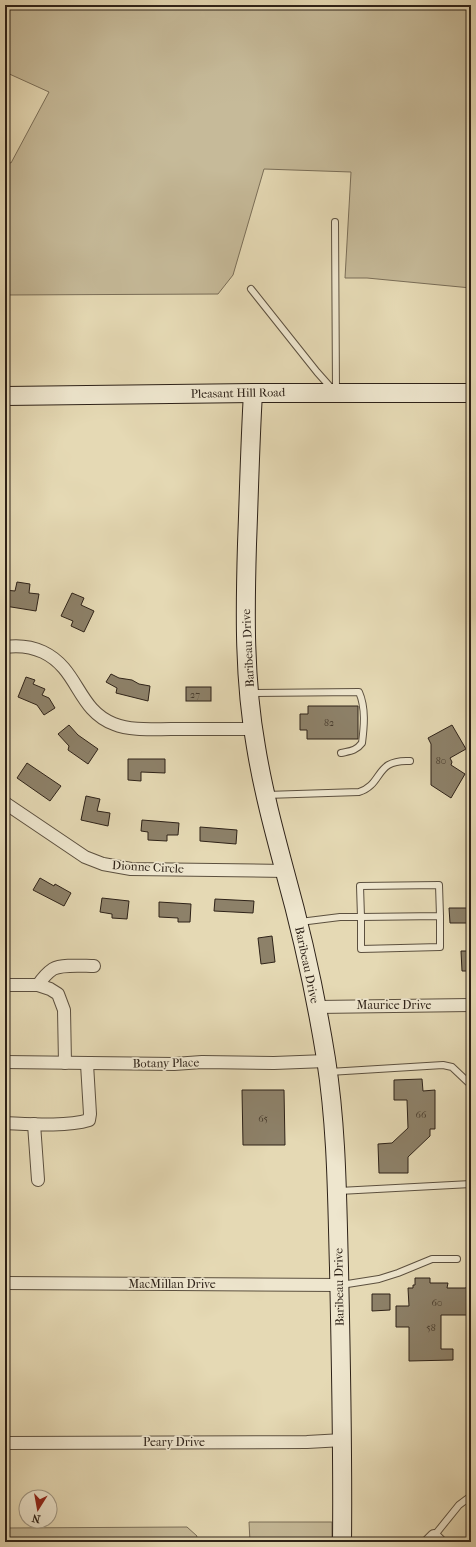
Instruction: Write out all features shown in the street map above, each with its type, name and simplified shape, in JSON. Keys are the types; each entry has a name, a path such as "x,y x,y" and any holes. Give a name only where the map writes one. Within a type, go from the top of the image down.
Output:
{"street":[{"name":"Pleasant Hill Road","path":"5,396 471,392"},
{"name":"Baribeau Drive","path":"253,393 250,440 245,620 250,693 253,729 265,795 277,846 298,922 317,1007 327,1066 336,1156 343,1440 342,1542"},
{"path":"5,647 20,646 33,648 58,661 65,668 89,706 106,721 115,725 125,728 155,729 253,729"},
{"name":"Dionne Circle","path":"5,803 85,857 103,864 131,869 285,871"},
{"path":"38,985 54,968 94,966"},
{"path":"5,985 38,985 50,989 58,994 64,1010 65,1063"},
{"name":"Maurice Drive","path":"317,1007 471,1005"},
{"name":"Botany Place","path":"5,1062 87,1064 174,1064 202,1062 274,1063 327,1066"},
{"path":"5,1123 34,1124 81,1122 89,1120 87,1064"},
{"path":"34,1124 38,1180"},
{"name":"MacMillan Drive","path":"5,1283 339,1285"},
{"name":"Peary Drive","path":"5,1443 307,1442 343,1440"}],"lane":[{"path":"335,222 336,393"},
{"path":"251,289 317,372 336,393"},
{"path":"250,693 359,692 363,701 362,743 359,748 353,751 341,753"},
{"path":"265,795 359,792 366,790 385,767 392,762 410,761"},
{"path":"439,885 440,948 361,949 361,917 360,886 439,885"},
{"path":"298,922 340,917 440,916"},
{"path":"327,1066 443,1065 452,1067 471,1085"},
{"path":"337,1191 471,1184"},
{"path":"339,1285 379,1279 432,1259 457,1259"},
{"path":"434,1540 459,1505 471,1496"}],"shaded area":[{"path":"5,5 471,5 471,288 367,278 345,278 351,172 264,169 233,275 218,294 5,295 5,161 11,163 49,92 5,72"},
{"path":"249,1522 332,1522 332,1542 250,1542"},
{"path":"187,1527 197,1536 195,1542 5,1542 5,1528 58,1529 58,1528"}],"building":[{"path":"17,582 30,584 29,593 39,594 36,611 5,606 5,590 15,591"},
{"path":"72,593 84,598 81,605 94,611 84,632 71,626 73,621 61,616"},
{"path":"111,674 119,678 132,680 139,684 150,686 148,701 116,693 117,688 106,682"},
{"path":"26,677 35,680 33,684 45,689 42,695 49,698 55,708 44,715 37,705 18,697"},
{"path":"186,687 211,687 211,701 186,701"},
{"path":"308,706 358,706 358,739 307,739 307,730 300,730 300,714 308,714"},
{"path":"69,725 78,735 98,749 88,764 68,750 69,746 58,734"},
{"path":"452,725 466,749 450,758 452,762 451,765 465,774 451,798 431,785 431,744 428,738"},
{"path":"128,759 165,759 165,773 141,772 141,781 128,780"},
{"path":"27,763 61,786 50,801 17,778"},
{"path":"86,796 100,799 97,811 110,813 108,826 81,820"},
{"path":"142,820 179,823 178,835 167,835 167,841 148,840 148,832 141,831"},
{"path":"200,827 237,830 236,844 200,841"},
{"path":"40,878 71,893 64,906 33,890"},
{"path":"102,898 129,901 127,919 112,918 112,914 100,912"},
{"path":"215,899 254,901 253,913 214,911"},
{"path":"159,902 191,904 190,922 178,922 178,918 159,917"},
{"path":"449,908 471,908 471,923 450,923"},
{"path":"272,936 275,962 261,964 258,938"},
{"path":"461,951 471,951 471,971 462,971"},
{"path":"422,1079 423,1091 435,1090 435,1129 430,1129 430,1136 408,1157 408,1173 379,1173 378,1144 392,1143 408,1128 407,1100 394,1100 394,1080"},
{"path":"242,1090 284,1090 285,1145 243,1145"},
{"path":"415,1278 430,1278 430,1283 448,1283 447,1288 465,1288 471,1286 471,1315 441,1315 441,1349 453,1349 453,1360 409,1361 409,1327 396,1327 396,1306 409,1306 408,1288 413,1288 413,1285 415,1285"},
{"path":"372,1294 390,1294 390,1310 372,1311"}]}
